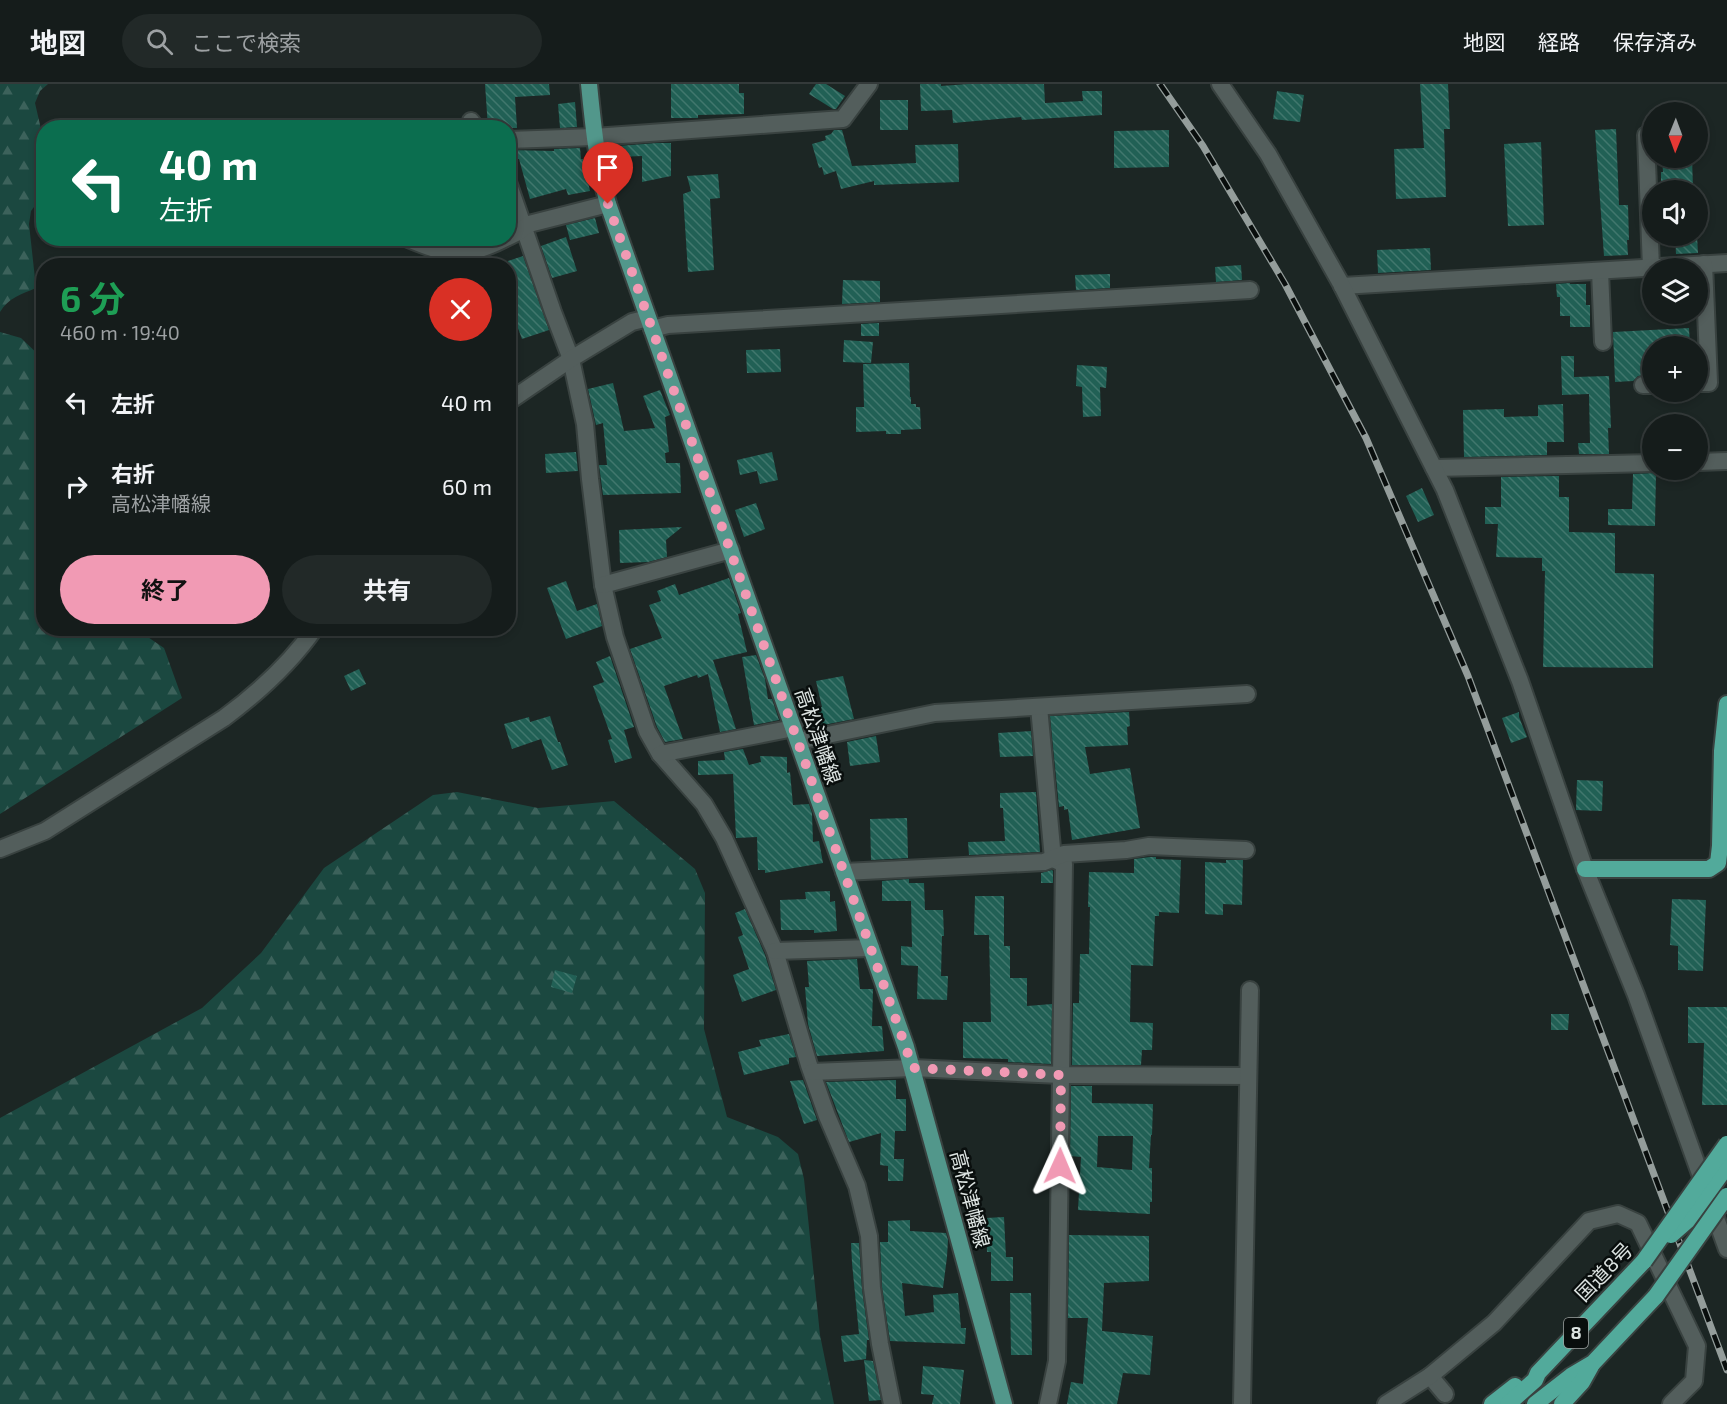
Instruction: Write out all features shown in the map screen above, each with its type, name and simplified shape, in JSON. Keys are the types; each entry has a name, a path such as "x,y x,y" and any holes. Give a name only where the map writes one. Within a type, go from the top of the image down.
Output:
{"highway":[{"path":"1585,869 1709,869 1718,863 1722,751 1727,704"},
{"path":"1644,1260 1727,1144"},
{"name":"国道8号","path":"1508,1404 1535,1380 1538,1373 1644,1260 1687,1221 1727,1166"},
{"name":"8","path":"1535,1404 1593,1362 1656,1296 1727,1196"},
{"path":"1656,1296 1727,1213"},
{"name":"8","path":"1562,1404 1582,1382 1593,1362"},
{"name":"8","path":"1492,1404 1528,1375 1538,1373"}],"main road":[{"name":"高松津幡線","path":"589,84 599,172 608,204 913,1068 1004,1404"}],"street":[{"path":"516,140 594,137 843,119 869,84"},
{"path":"1220,84 1268,154 1342,286 1445,490 1520,681 1585,869 1636,995 1727,1249"},
{"path":"1647,168 1651,258"},
{"path":"516,204 571,358 585,424 603,585 615,637 647,731 660,754 704,804 724,838 775,951 812,1072 857,1186 869,1236 872,1288 892,1404"},
{"path":"516,233 529,224 608,204"},
{"path":"427,246 446,253 469,252 490,246"},
{"path":"1708,264 1727,263"},
{"path":"1342,286 1642,269"},
{"path":"1600,271 1603,342"},
{"path":"516,396 571,358 632,322 668,325 1250,290"},
{"path":"1708,359 1708,383"},
{"path":"1708,462 1727,461"},
{"path":"1434,468 1642,463"},
{"path":"603,585 730,550"},
{"path":"0,849 22,842 52,827 224,718 288,663 309,636"},
{"path":"660,754 935,713 1247,694"},
{"path":"1038,706 1053,859"},
{"path":"844,872 1044,862 1065,854 1126,850 1149,846 1246,850"},
{"path":"1048,1404 1057,1361 1064,864 1053,859"},
{"path":"775,951 871,948"},
{"path":"1242,1404 1250,990"},
{"path":"812,1072 913,1068 1061,1075 1248,1076"},
{"path":"1386,1404 1430,1376 1494,1323 1589,1221 1618,1214 1638,1223 1697,1346 1694,1381 1671,1404"},
{"path":"1430,1376 1444,1394"}],"green space":[{"path":"0,84 48,84 40,91 35,103 39,120 36,120 36,204 31,211 29,224 36,288 11,300 0,312"},
{"path":"0,332 21,338 36,352 36,636 146,636 164,648 182,698 0,814"},
{"path":"457,792 538,808 614,801 695,869 705,893 704,1029 727,1117 778,1137 798,1154 804,1179 820,1335 834,1404 0,1404 0,1118 202,1008 261,953 324,868 433,795"}],"building":[{"path":"485,84 549,84 550,95 515,97 517,128 516,120 487,120"},
{"path":"671,84 739,84 739,93 744,93 744,114 671,118"},
{"path":"816,84 826,84 845,96 836,109 809,94"},
{"path":"920,84 941,84 941,86 1044,84 1045,103 1083,101 1082,91 1102,91 1102,115 1022,120 1021,117 953,123 952,110 921,111"},
{"path":"1420,84 1448,84 1450,129 1444,129 1446,197 1396,199 1394,149 1424,148"},
{"path":"1277,91 1304,95 1300,122 1273,119"},
{"path":"880,100 908,100 908,130 880,130"},
{"path":"575,102 577,127 560,128 558,104"},
{"path":"1616,129 1619,205 1628,205 1628,255 1604,256 1595,130"},
{"path":"834,130 842,130 852,166 916,163 915,145 958,144 959,182 874,185 874,181 841,189 836,171 824,175 822,167 819,168 812,144 826,140 825,136"},
{"path":"1169,130 1169,167 1114,168 1114,131"},
{"path":"1541,142 1544,225 1508,226 1504,144"},
{"path":"671,143 671,176 642,182 642,156 618,157 618,146"},
{"path":"580,148 590,191 568,195 566,189 530,199 519,159 516,159 516,150 554,151 554,149"},
{"path":"1663,168 1692,168 1693,180 1661,180 1661,172 1663,172"},
{"path":"718,174 720,198 710,199 714,270 688,272 683,194 691,191 687,176"},
{"path":"595,218 599,233 570,240 566,225"},
{"path":"566,237 577,271 552,278 541,246"},
{"path":"1676,246 1698,246 1698,253 1676,254"},
{"path":"1430,248 1431,270 1378,273 1377,250"},
{"path":"523,256 549,330 522,339 516,323 516,258"},
{"path":"1241,265 1242,280 1216,282 1215,267"},
{"path":"1110,274 1110,288 1076,290 1075,275"},
{"path":"843,280 880,281 880,302 842,304"},
{"path":"1556,284 1586,284 1586,305 1590,305 1590,327 1570,327 1570,316 1560,316 1560,297 1557,297"},
{"path":"879,323 879,336 861,336 861,324"},
{"path":"1689,328 1689,336 1642,336 1642,376 1633,381 1615,382 1613,332"},
{"path":"844,340 873,342 871,363 843,362"},
{"path":"780,349 781,372 747,373 746,350"},
{"path":"1561,356 1574,356 1574,377 1609,376 1611,428 1608,428 1609,454 1579,454 1578,443 1590,443 1589,394 1562,395"},
{"path":"909,363 911,404 920,407 921,429 901,430 901,434 886,434 886,431 856,432 856,407 864,407 863,364"},
{"path":"1077,365 1107,367 1106,388 1100,387 1101,416 1083,417 1082,387 1076,386"},
{"path":"613,383 624,431 655,428 643,396 660,390 670,415 665,417 669,452 665,453 666,463 680,463 681,493 603,495 599,465 607,465 603,423 596,425 588,389"},
{"path":"1563,404 1564,442 1547,442 1547,455 1464,457 1463,410 1504,409 1504,417 1538,416 1538,405"},
{"path":"576,452 578,471 546,473 545,454"},
{"path":"772,452 778,480 760,484 757,471 740,475 737,460"},
{"path":"1633,474 1642,474 1642,480 1656,480 1655,526 1608,525 1608,509 1632,509"},
{"path":"1559,476 1559,497 1569,497 1569,532 1615,533 1615,573 1654,574 1653,668 1543,667 1545,571 1542,571 1542,558 1496,557 1498,524 1485,524 1485,507 1501,507 1501,477"},
{"path":"1422,488 1434,515 1418,522 1406,496"},
{"path":"756,503 765,529 744,537 735,510"},
{"path":"682,527 666,540 667,557 648,562 620,563 619,530"},
{"path":"729,578 741,613 738,614 747,652 713,660 736,729 720,732 708,674 698,678 697,675 664,686 683,739 665,742 657,727 630,649 662,638 649,605 661,601 657,591 675,584 679,595"},
{"path":"566,581 577,611 597,604 602,626 566,639 547,588"},
{"path":"756,655 765,679 768,699 772,699 779,720 754,725 742,657"},
{"path":"610,656 634,727 624,730 632,758 615,763 608,740 612,739 593,686 604,682 596,662"},
{"path":"359,669 366,684 351,691 344,676"},
{"path":"843,676 854,719 818,726 814,709 822,707 816,681"},
{"path":"1129,712 1128,745 1085,747 1090,774 1130,768 1140,828 1072,840 1068,809 1064,810 1064,806 1059,807 1050,716"},
{"path":"1519,712 1527,737 1511,743 1502,718"},
{"path":"550,716 568,765 552,770 541,739 512,749 504,724 529,717 530,722"},
{"path":"1031,731 1033,756 1000,757 998,733"},
{"path":"876,736 880,762 850,766 847,742"},
{"path":"743,749 749,765 761,762 760,756 787,757 787,773 790,772 793,805 809,804 812,813 813,842 819,841 823,863 765,873 765,870 758,870 757,837 736,838 733,774 698,775 698,761 725,760 724,752"},
{"path":"1577,780 1603,781 1602,811 1576,810"},
{"path":"1036,792 1040,852 969,855 968,842 1005,841 1000,793"},
{"path":"907,818 908,858 871,860 870,819"},
{"path":"1150,857 1181,860 1179,913 1159,912 1159,916 1155,916 1153,966 1131,965 1130,1022 1153,1023 1152,1050 1142,1050 1141,1065 1072,1065 1073,1003 1079,1003 1080,954 1089,954 1089,872 1134,873 1134,859"},
{"path":"1226,860 1243,860 1242,905 1223,904 1223,915 1205,914 1205,862 1226,863"},
{"path":"1052,870 1053,883 1041,883 1041,873"},
{"path":"909,879 909,883 924,883 925,910 943,910 941,976 948,976 947,1000 917,999 918,966 901,965 901,946 912,947 911,901 882,901 882,881"},
{"path":"830,891 830,902 835,901 837,931 814,933 814,930 781,930 780,900 806,899 805,892"},
{"path":"975,896 1004,896 1004,946 1010,946 1010,978 1027,978 1027,1006 1052,1004 1051,1064 1008,1062 1008,1059 963,1058 963,1022 991,1022 989,935 974,935"},
{"path":"1672,899 1706,900 1703,971 1678,970 1678,946 1670,945"},
{"path":"745,909 765,955 776,990 742,1002 733,975 749,969 738,937 743,935 735,913"},
{"path":"857,959 860,989 873,989 872,1026 882,1026 884,1051 817,1056 808,1024 805,987 809,987 807,961"},
{"path":"555,970 577,976 572,993 551,987"},
{"path":"1688,1007 1727,1007 1727,1105 1702,1105 1704,1043 1688,1043"},
{"path":"1551,1014 1569,1014 1568,1030 1551,1030"},
{"path":"789,1034 796,1057 789,1058 789,1064 744,1075 738,1052 761,1046 759,1040"},
{"path":"803,1080 817,1120 804,1124 790,1081"},
{"path":"896,1080 896,1099 906,1099 906,1131 895,1131 894,1159 904,1159 903,1181 888,1181 888,1166 880,1165 881,1133 849,1142 826,1082"},
{"path":"1071,1086 1092,1086 1092,1103 1153,1104 1149,1168 1152,1168 1150,1214 1078,1210 1081,1157 1070,1156","holes":["1098,1136 1133,1136 1132,1170 1097,1167"]},
{"path":"1004,1217 1006,1257 1013,1257 1013,1281 991,1281 991,1252 987,1252 986,1218"},
{"path":"910,1220 910,1231 946,1233 948,1240 943,1288 902,1283 905,1316 934,1312 933,1295 958,1293 961,1328 966,1328 965,1344 890,1341 882,1287 880,1242 888,1242 888,1221"},
{"path":"1069,1235 1149,1236 1149,1281 1104,1283 1102,1331 1153,1336 1150,1375 1123,1373 1117,1404 1067,1404 1071,1382 1083,1384 1088,1318 1068,1318"},
{"path":"851,1243 859,1243 869,1340 867,1340 866,1359 844,1362 841,1336 859,1334"},
{"path":"1010,1293 1031,1293 1032,1355 1011,1355"},
{"path":"864,1360 873,1361 881,1400 869,1401"},
{"path":"923,1366 964,1370 960,1404 932,1404 934,1395 921,1394"}],"railway":[{"path":"1160,84 1203,146 1285,284 1366,438 1468,676 1727,1370"}],"route":[{"path":"608,204 913,1068 1061,1075 1060,1166"}]}
